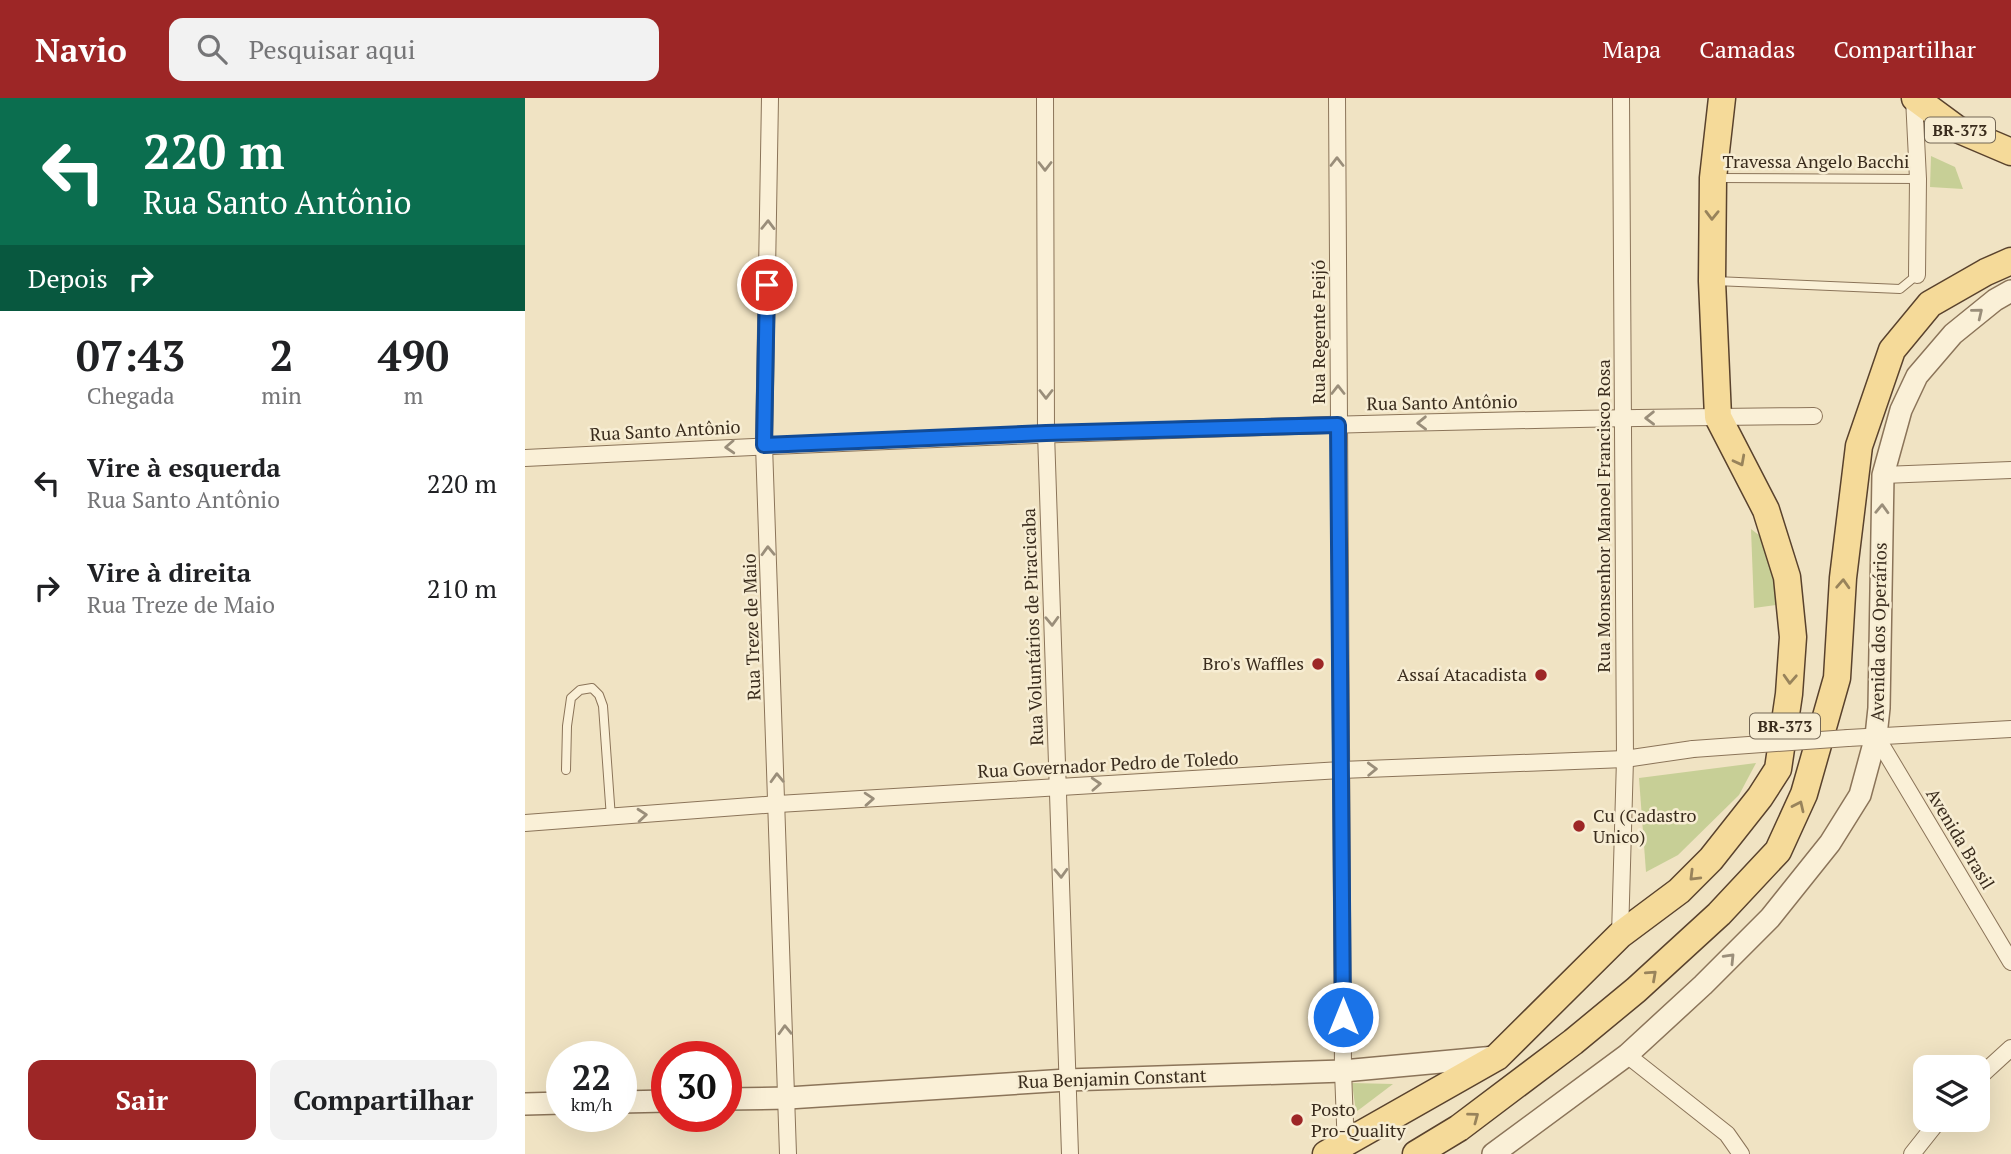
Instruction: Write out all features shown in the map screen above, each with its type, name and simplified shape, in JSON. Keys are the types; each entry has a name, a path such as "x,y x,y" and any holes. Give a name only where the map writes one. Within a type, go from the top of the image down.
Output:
{"main road":[{"name":"BR-373","path":"1339,1151 1497,1057 1620,935 1679,891 1711,859 1779,769 1793,637 1787,577 1766,510 1718,416 1711,281 1713,178 1722,98"},
{"name":"BR-373","path":"1915,98 1958,128 2011,152"},
{"name":"BR-373","path":"1416,1154 1459,1128 1573,1042 1636,990 1719,914 1778,851 1804,794 1837,678 1844,566 1859,446 1892,350 1930,304 2011,261"}],"street":[{"name":"Rua Treze de Maio","path":"770,98 764,445 788,1154"},
{"name":"Rua Voluntários de Piracicaba","path":"1045,98 1046,433 1070,1154"},
{"name":"Rua Regente Feijó","path":"1337,98 1343,1072 1339,1151"},
{"name":"Rua Monsenhor Manoel Francisco Rosa","path":"1620,935 1625,759 1621,98"},
{"path":"1915,98 1917,275"},
{"name":"Avenida dos Operários","path":"1493,1154 1627,1055 1703,985 1770,918 1830,843 1860,795 1876,736 1879,708 1883,475 1901,410 1917,376 1953,334 1995,300 2011,291"},
{"name":"Rua Santo Antônio","path":"525,458 1046,433 1623,418 1814,416"},
{"path":"1883,475 2011,470"},
{"name":"Rua Governador Pedro de Toledo","path":"525,823 778,804 1341,770 1625,759 1693,750 2011,729"},
{"name":"Avenida Brasil","path":"1876,736 2011,962"},
{"path":"1990,1067 2011,1048"},
{"path":"1627,1055 1727,1134 1741,1154"},
{"name":"Rua Benjamin Constant","path":"742,1099 1067,1080 1343,1072 1497,1057"},
{"path":"525,1104 546,1103"},
{"path":"1912,1154 1929,1132"}],"lane":[{"name":"Travessa Angelo Bacchi","path":"1713,178 1918,179"},
{"path":"1711,281 1900,289 1917,275"},
{"path":"566,770 571,698 580,690 592,688 600,695 603,706 611,818"}],"green space":[{"path":"1931,156 1955,167 1963,189 1930,187"},
{"path":"1751,529 1764,539 1773,572 1776,605 1754,608"},
{"path":"1756,763 1739,795 1678,855 1646,872 1639,778"},
{"path":"1352,1083 1393,1084 1356,1112"}],"place":[{"name":"Bro's Waffles","path":"1318,664"},
{"name":"Assaí Atacadista","path":"1541,675"},
{"name":"Cu (Cadastro Unico)","path":"1579,826"},
{"name":"Posto Pro-Quality","path":"1297,1120"}],"route":[{"path":"767,285 764,445 1046,433 1338,425 1343,1017"}]}
